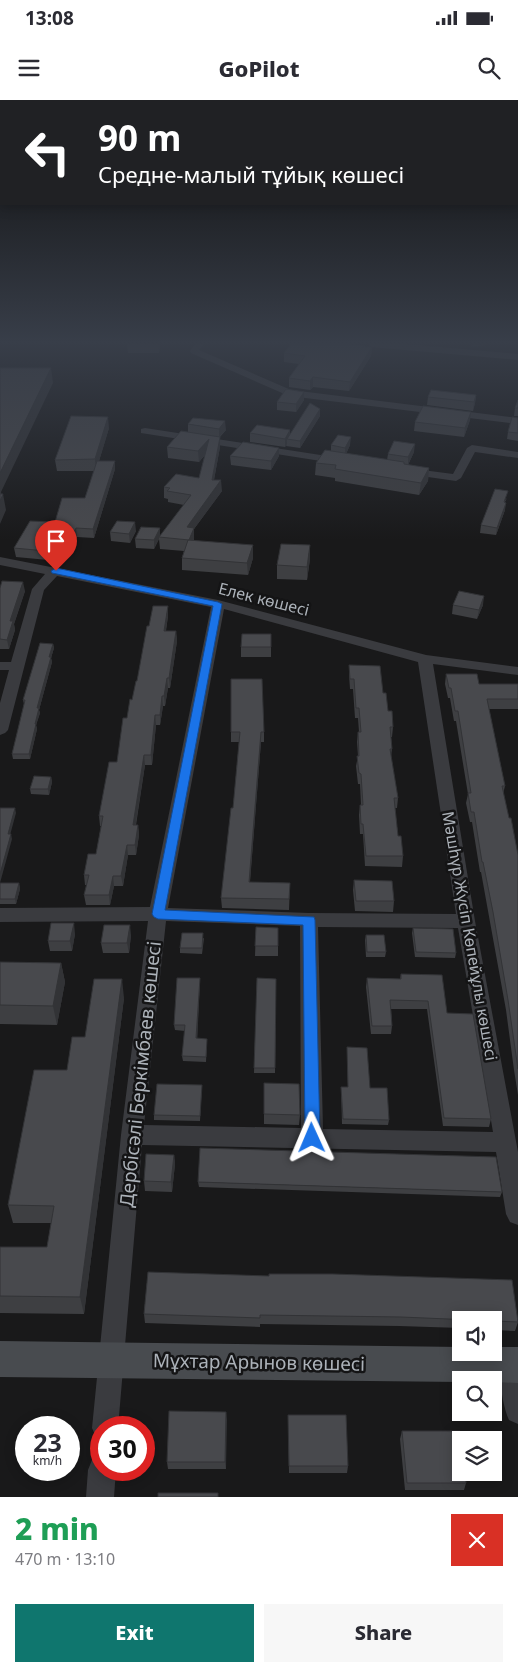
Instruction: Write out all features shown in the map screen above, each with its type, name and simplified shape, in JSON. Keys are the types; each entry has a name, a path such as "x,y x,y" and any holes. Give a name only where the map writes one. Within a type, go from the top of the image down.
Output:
{"main road":[{"name":"Мұхтар Арынов көшесі","path":"0,1359 515,1365"}],"street":[{"path":"421,409 518,421"},
{"path":"145,431 353,463"},
{"path":"400,470 456,478 472,448 518,455"},
{"name":"Елек көшесі","path":"0,561 218,604 425,658 518,671"},
{"path":"0,730 38,589 56,571"},
{"name":"Дербісәлі Беркімбаев көшесі","path":"106,1416 132,1136 158,914 218,604"},
{"name":"Мәшһүр Жүсіп Көпейұлы көшесі","path":"425,658 466,921 518,1214"},
{"path":"0,666 17,666"},
{"path":"0,915 158,914 309,920 466,921"},
{"path":"309,920 312,1138"},
{"path":"132,1136 504,1142"},
{"path":"515,1365 518,1411"},
{"path":"100,1497 101,1481"}],"building":[{"path":"0,409 31,409 0,473"},
{"path":"306,409 320,409 300,441 287,439"},
{"path":"421,409 449,409 471,412 465,428 415,422"},
{"path":"71,416 108,417 95,459 55,460"},
{"path":"512,417 518,418 518,433 508,432"},
{"path":"193,418 225,421 219,429 188,424"},
{"path":"257,425 290,430 285,439 250,433"},
{"path":"181,431 220,437 212,480 221,480 187,527 194,528 189,540 159,537 191,495 167,491 170,488 164,487 176,474 199,478 209,439 198,451 167,447"},
{"path":"338,435 351,437 345,448 331,445"},
{"path":"394,441 415,444 408,457 388,454"},
{"path":"243,442 279,448 271,461 230,456"},
{"path":"325,450 404,462 404,464 429,468 421,483 335,469 336,465 316,463"},
{"path":"97,461 115,461 93,529 76,528 66,548 49,547 46,551 14,548 30,521 55,522 62,498 85,498"},
{"path":"495,489 508,491 504,502 506,503 497,528 481,525"},
{"path":"117,521 135,522 129,534 110,532"},
{"path":"141,527 160,528 154,540 135,539"},
{"path":"188,540 253,545 247,563 182,558"},
{"path":"281,544 310,545 307,567 277,565"},
{"path":"2,581 23,582 10,621 13,621 7,640 0,639 0,588"},
{"path":"459,591 484,596 479,610 453,605"},
{"path":"153,606 168,606 164,631 176,631 169,678 167,678 164,696 162,696 160,715 155,715 151,755 144,755 133,825 138,825 135,845 127,845 121,876 113,876 109,895 84,895 89,875 84,875 88,854 96,854 103,816 99,816 109,762 117,762 123,718 127,718 130,699 132,700"},
{"path":"242,634 271,634 271,647 241,647"},
{"path":"40,643 53,644 37,708 39,708 29,754 12,754 25,700 23,700"},
{"path":"349,665 380,666 383,693 386,693 388,711 392,711 393,727 390,727 392,749 390,749 398,798 394,798 398,836 401,836 403,856 366,856 363,824 361,824 360,805 363,805 361,774 359,773 357,756 359,756 358,732 361,732 359,708 356,708 354,679 350,679"},
{"path":"446,674 477,674 479,684 518,684 518,699 487,699 505,786 502,786 509,818 511,818 518,855 518,1069 493,912 474,812 471,812 468,793 471,793 458,711 455,711 451,688 449,688"},
{"path":"231,679 262,679 264,732 261,732 249,882 290,883 289,899 221,898 231,808 233,808 240,732 231,732"},
{"path":"34,776 51,777 48,789 30,789"},
{"path":"0,808 15,808 8,834 11,834 0,874"},
{"path":"354,880 392,881 394,901 356,901"},
{"path":"0,883 19,883 15,899 0,899"},
{"path":"51,923 74,923 70,941 48,941"},
{"path":"104,925 130,925 127,943 101,943"},
{"path":"256,927 278,928 278,946 255,946"},
{"path":"413,928 453,929 456,953 416,952"},
{"path":"182,933 203,933 202,948 180,948"},
{"path":"366,935 384,935 386,952 367,952"},
{"path":"0,962 61,963 53,1006 0,1005"},
{"path":"401,974 442,975 447,1013 473,1014 491,1119 444,1118 428,1001 390,1000 392,1026 372,1026 367,978 401,979"},
{"path":"177,978 200,978 196,1038 207,1039 206,1057 182,1056 185,1025 174,1025"},
{"path":"257,978 276,979 275,1068 254,1068"},
{"path":"94,979 122,979 80,1297 0,1296 0,1247 47,1247 54,1206 8,1205 34,1070 67,1070 72,1037 85,1037"},
{"path":"347,1047 367,1048 370,1088 387,1088 389,1120 343,1119 341,1087 348,1087"},
{"path":"264,1083 299,1084 300,1115 264,1114"},
{"path":"157,1084 202,1085 200,1116 154,1115"},
{"path":"200,1148 496,1157 502,1192 198,1182"},
{"path":"146,1154 174,1155 171,1182 144,1181"},
{"path":"148,1272 269,1276 269,1274 333,1274 512,1280 518,1322 502,1321 502,1311 452,1311 452,1319 260,1315 260,1318 144,1314"},
{"path":"169,1411 226,1412 225,1462 167,1462"},
{"path":"288,1415 346,1415 348,1466 289,1466"},
{"path":"402,1431 452,1431 452,1481 466,1481 466,1483 407,1483"},
{"path":"158,1493 218,1493 218,1497 158,1497"}],"route":[{"path":"56,571 218,604 158,914 309,920 312,1138"}]}
